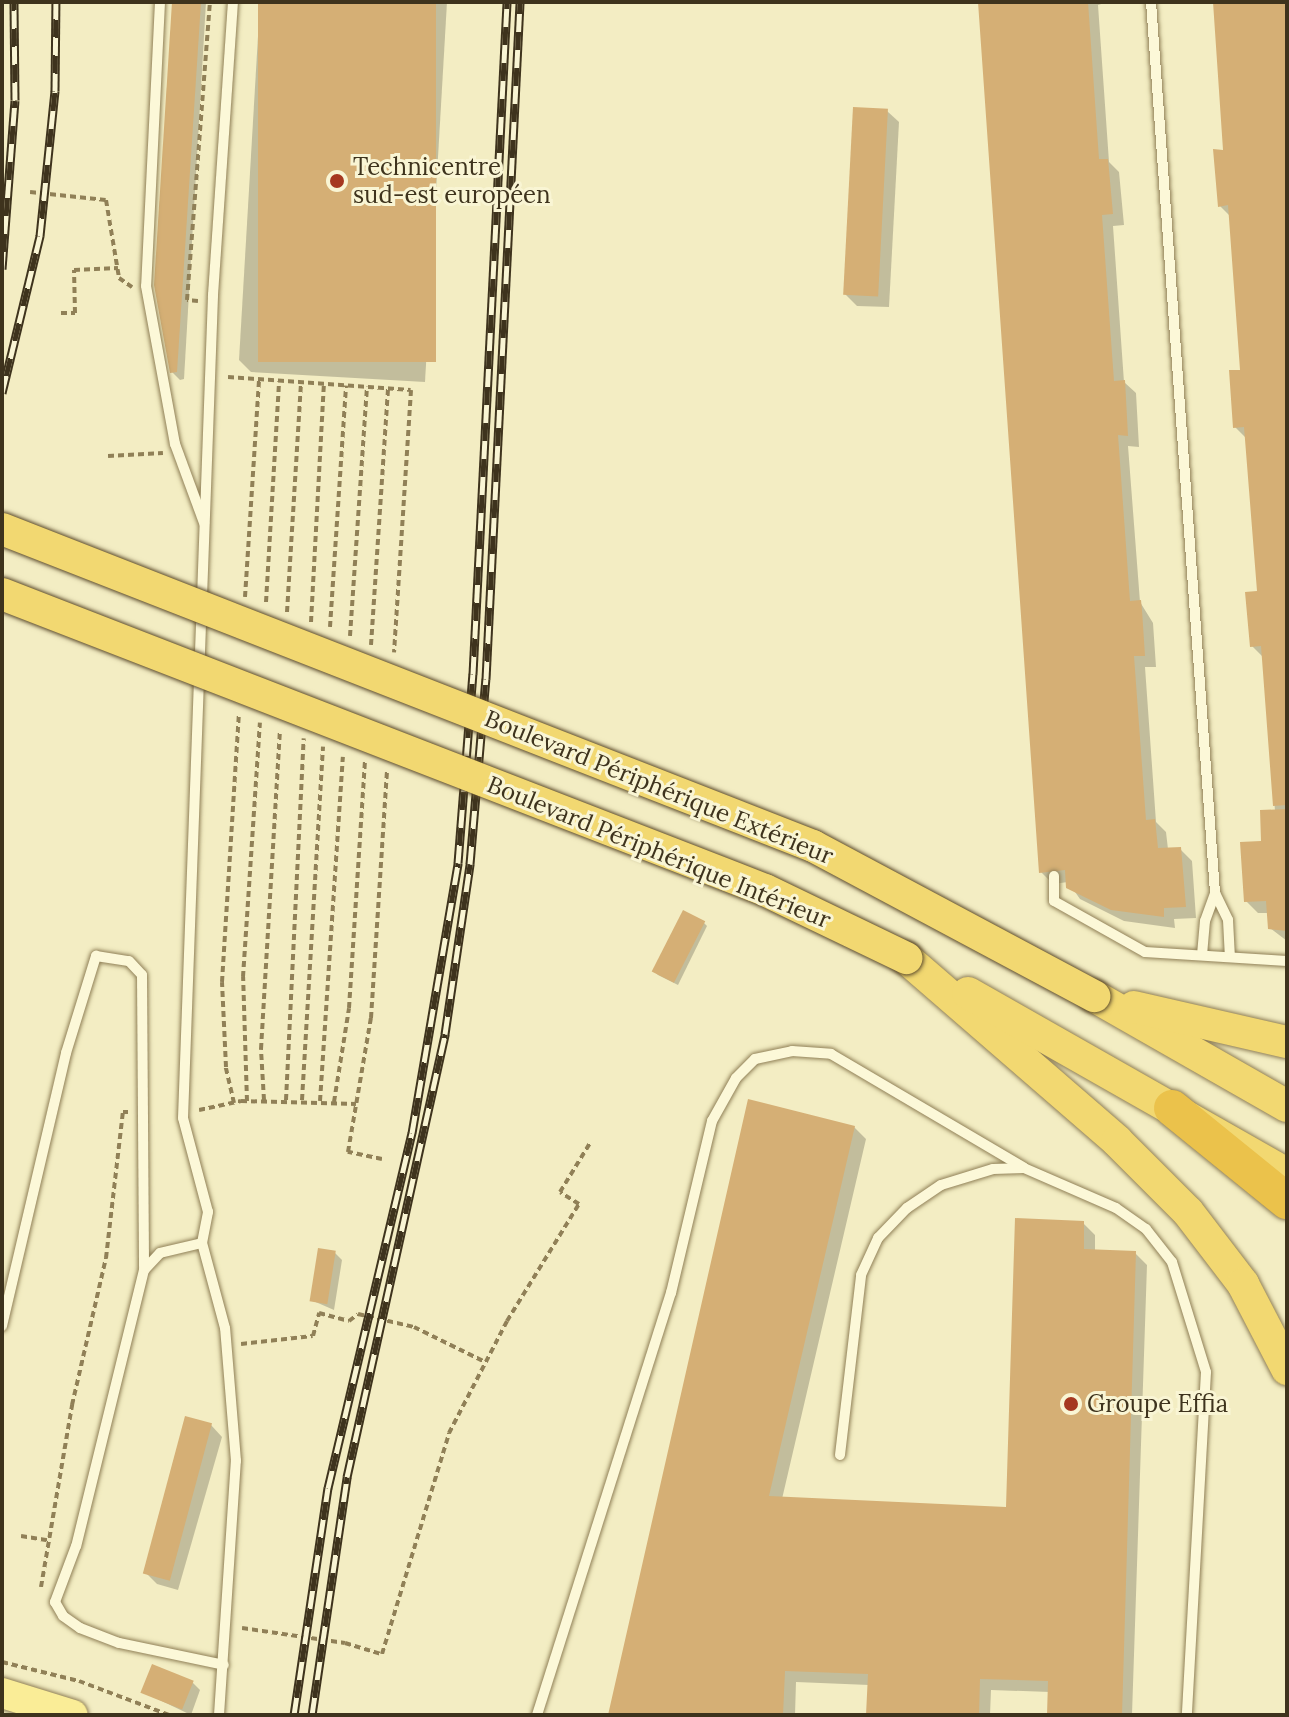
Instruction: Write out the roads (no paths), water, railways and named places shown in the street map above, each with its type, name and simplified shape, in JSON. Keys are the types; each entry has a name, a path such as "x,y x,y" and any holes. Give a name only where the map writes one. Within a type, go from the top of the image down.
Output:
{"highway":[{"name":"Boulevard Périphérique Extérieur","path":"2,529 813,846 1094,996 1287,1106"},
{"name":"Boulevard Périphérique Intérieur","path":"2,594 765,890 906,958 1287,1174"},
{"path":"906,958 1117,1141 1188,1212 1243,1284 1287,1369"},
{"path":"1094,996 1287,1042"},
{"path":"1172,1108 1287,1201"}],"main road":[{"path":"2,1693 73,1715"}],"lane":[{"path":"160,2 146,286 175,444 206,529"},
{"path":"219,1715 236,1461 227,1347 202,1243 208,1212 183,1118 213,310 233,2"},
{"path":"1151,2 1215,893 1228,920 1230,956"},
{"path":"1054,876 1054,901 1145,952 1287,961"},
{"path":"1202,955 1205,921 1215,893"},
{"path":"2,1326 66,1053 96,956 129,961 142,975 144,1270 76,1546 55,1602 63,1616 80,1628 119,1643 224,1665"},
{"path":"537,1715 671,1293 712,1121 736,1078 755,1059 792,1051 831,1054 1024,1168 1116,1208 1146,1229 1172,1262 1206,1372 1187,1715"},
{"path":"840,1455 861,1275 878,1238 941,1185 993,1169 1024,1168"},
{"path":"144,1270 160,1253 202,1243"}],"railway":[{"path":"2,269 15,100 14,2"},
{"path":"2,393 40,236 55,91 56,2"},
{"path":"294,1715 328,1488 412,1133 458,863 473,674 507,2"},
{"path":"312,1715 347,1477 445,1034 470,864 486,679 520,2"}],"place":[{"name":"Technicentre sud-est européen","path":"337,181"},
{"name":"Groupe Effia","path":"1071,1404"}]}
